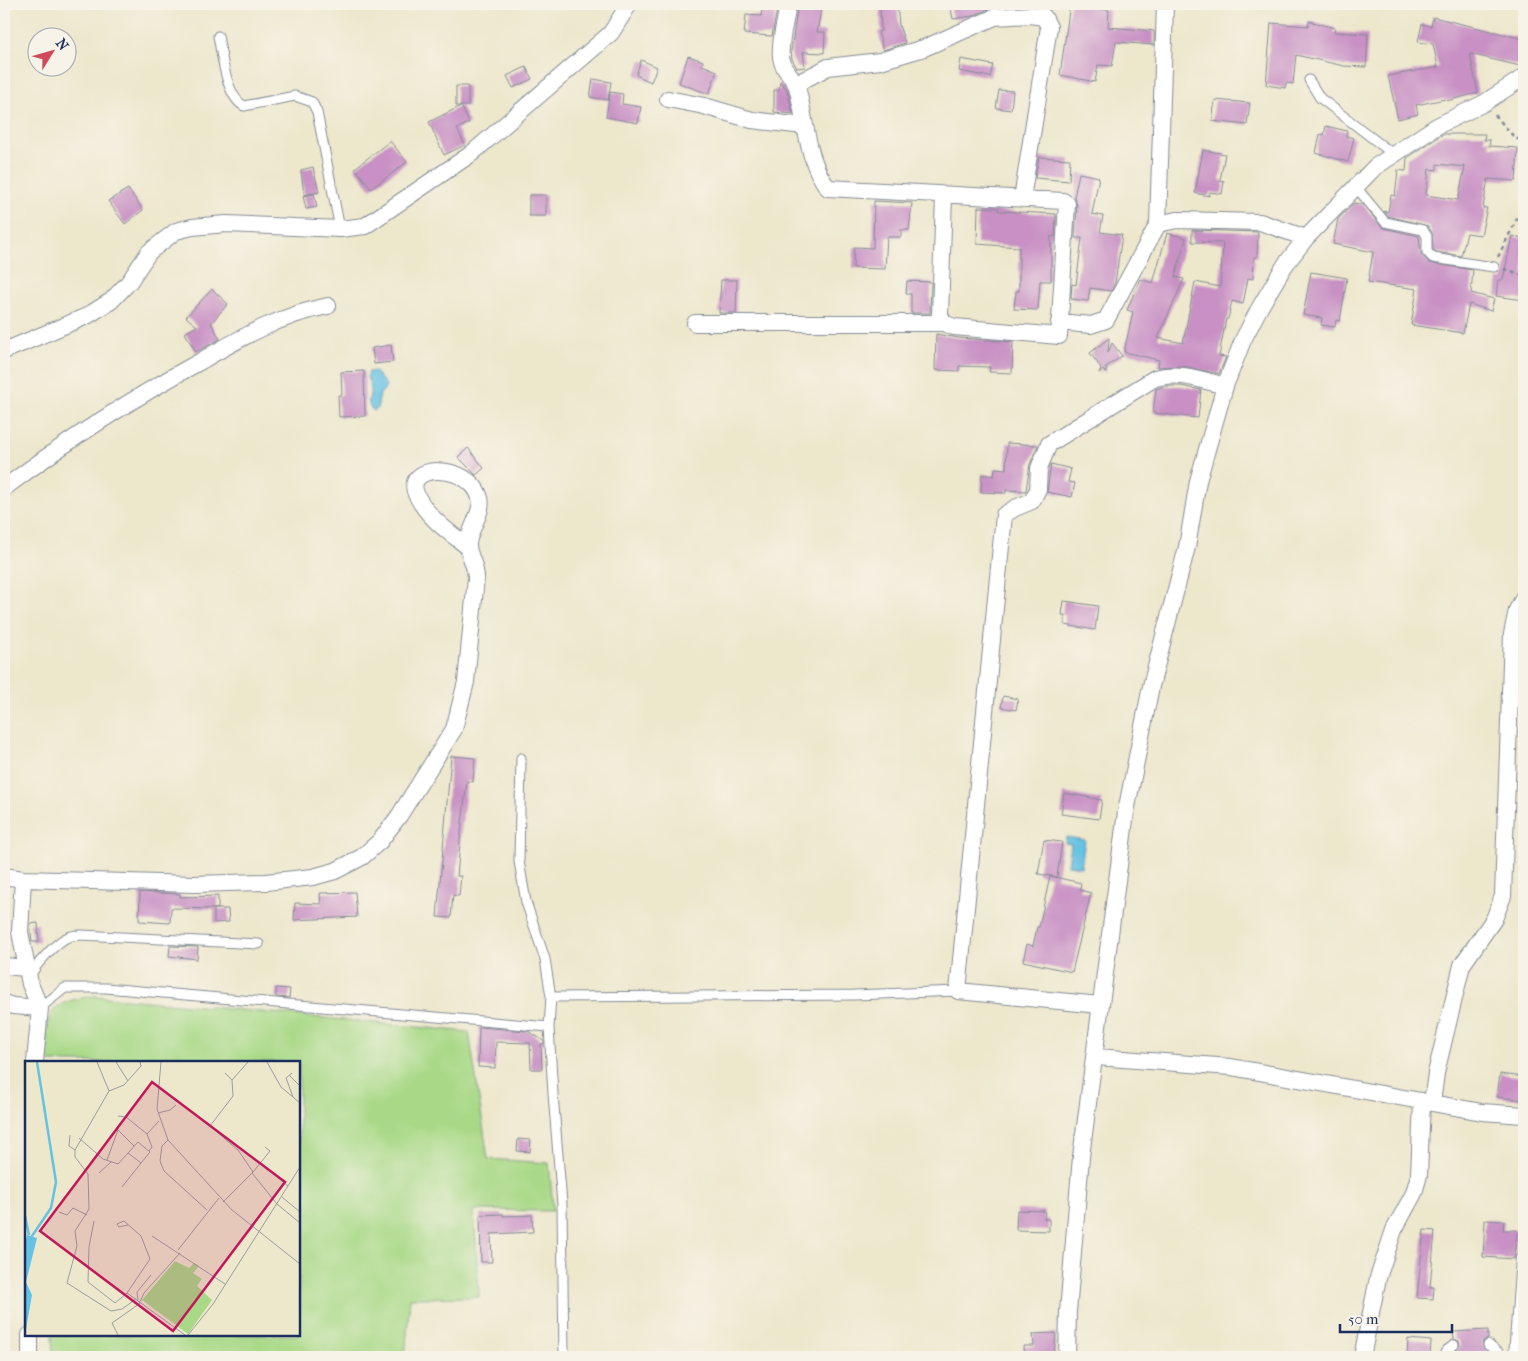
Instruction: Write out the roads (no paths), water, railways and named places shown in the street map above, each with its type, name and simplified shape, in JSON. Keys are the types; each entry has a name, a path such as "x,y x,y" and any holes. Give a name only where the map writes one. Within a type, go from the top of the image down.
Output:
{"street":[{"path":"4,351 87,316 111,301 129,282 149,252 176,231 192,227 226,224 340,229 365,226 471,154 611,33 629,4"},
{"path":"694,323 944,323 954,327 1059,336 1067,204 1064,201 944,196 828,188 820,179 804,126 796,84 783,68 781,55 788,4"},
{"path":"1059,322 1091,325 1106,320 1158,224 1165,4"},
{"path":"796,84 828,67 880,61 924,48 995,17 1030,15 1044,17 1048,27 1022,199"},
{"path":"1067,1357 1068,1312 1082,1157 1096,1057 1099,1005 1126,812 1138,746 1187,547 1198,481 1225,386 1243,340 1276,280 1306,238 1375,167 1437,126 1484,103 1524,77"},
{"path":"668,99 704,106 752,120 804,126"},
{"path":"944,196 940,315 944,323"},
{"path":"1158,224 1177,220 1260,222 1306,238"},
{"path":"4,488 69,440 142,393 260,327 302,311 328,306"},
{"path":"1099,1005 958,991 1004,515 1032,501 1038,490 1039,468 1049,444 1155,378 1183,376 1225,386"},
{"path":"4,876 23,879 194,884 266,882 313,877 335,871 362,857 380,841 399,816 454,728 466,682 476,566 468,547 438,523 416,495 414,486 417,478 430,470 445,470 467,479 474,486 480,498 480,505 471,531 468,547"},
{"path":"1362,1357 1378,1278 1394,1230 1414,1193 1427,1102 1436,1073 1462,965 1494,919 1503,896 1512,634 1517,610 1524,597"},
{"path":"23,879 20,932 30,984 40,1008 35,1061"},
{"path":"4,966 26,968"},
{"path":"4,1003 13,1006 40,1008"},
{"path":"1096,1057 1231,1067 1506,1115 1524,1115"},
{"path":"1517,1357 1524,1258"},
{"path":"30,1336 30,1357"}],"lane":[{"path":"218,36 230,91 237,102 244,106 295,96 312,102 317,112 340,229"},
{"path":"1309,80 1320,98 1394,154"},
{"path":"1356,187 1385,222 1423,230 1427,236 1427,252 1433,258 1494,267"},
{"path":"521,758 520,861 526,902 545,959 551,997 549,1027 562,1204 564,1357"},
{"path":"30,984 32,970 58,943 74,936 259,944"},
{"path":"40,1008 65,988 106,988 549,1027"},
{"path":"551,997 804,995 958,991"},
{"path":"1443,1357 1446,1351 1454,1345"},
{"path":"1488,1345 1498,1352 1500,1357"}],"water":[{"path":"374,371 386,385 380,394 377,409 374,411 369,403 371,385 367,377 369,372"},
{"path":"1066,837 1085,840 1081,867 1068,865 1071,844 1065,843"}]}
